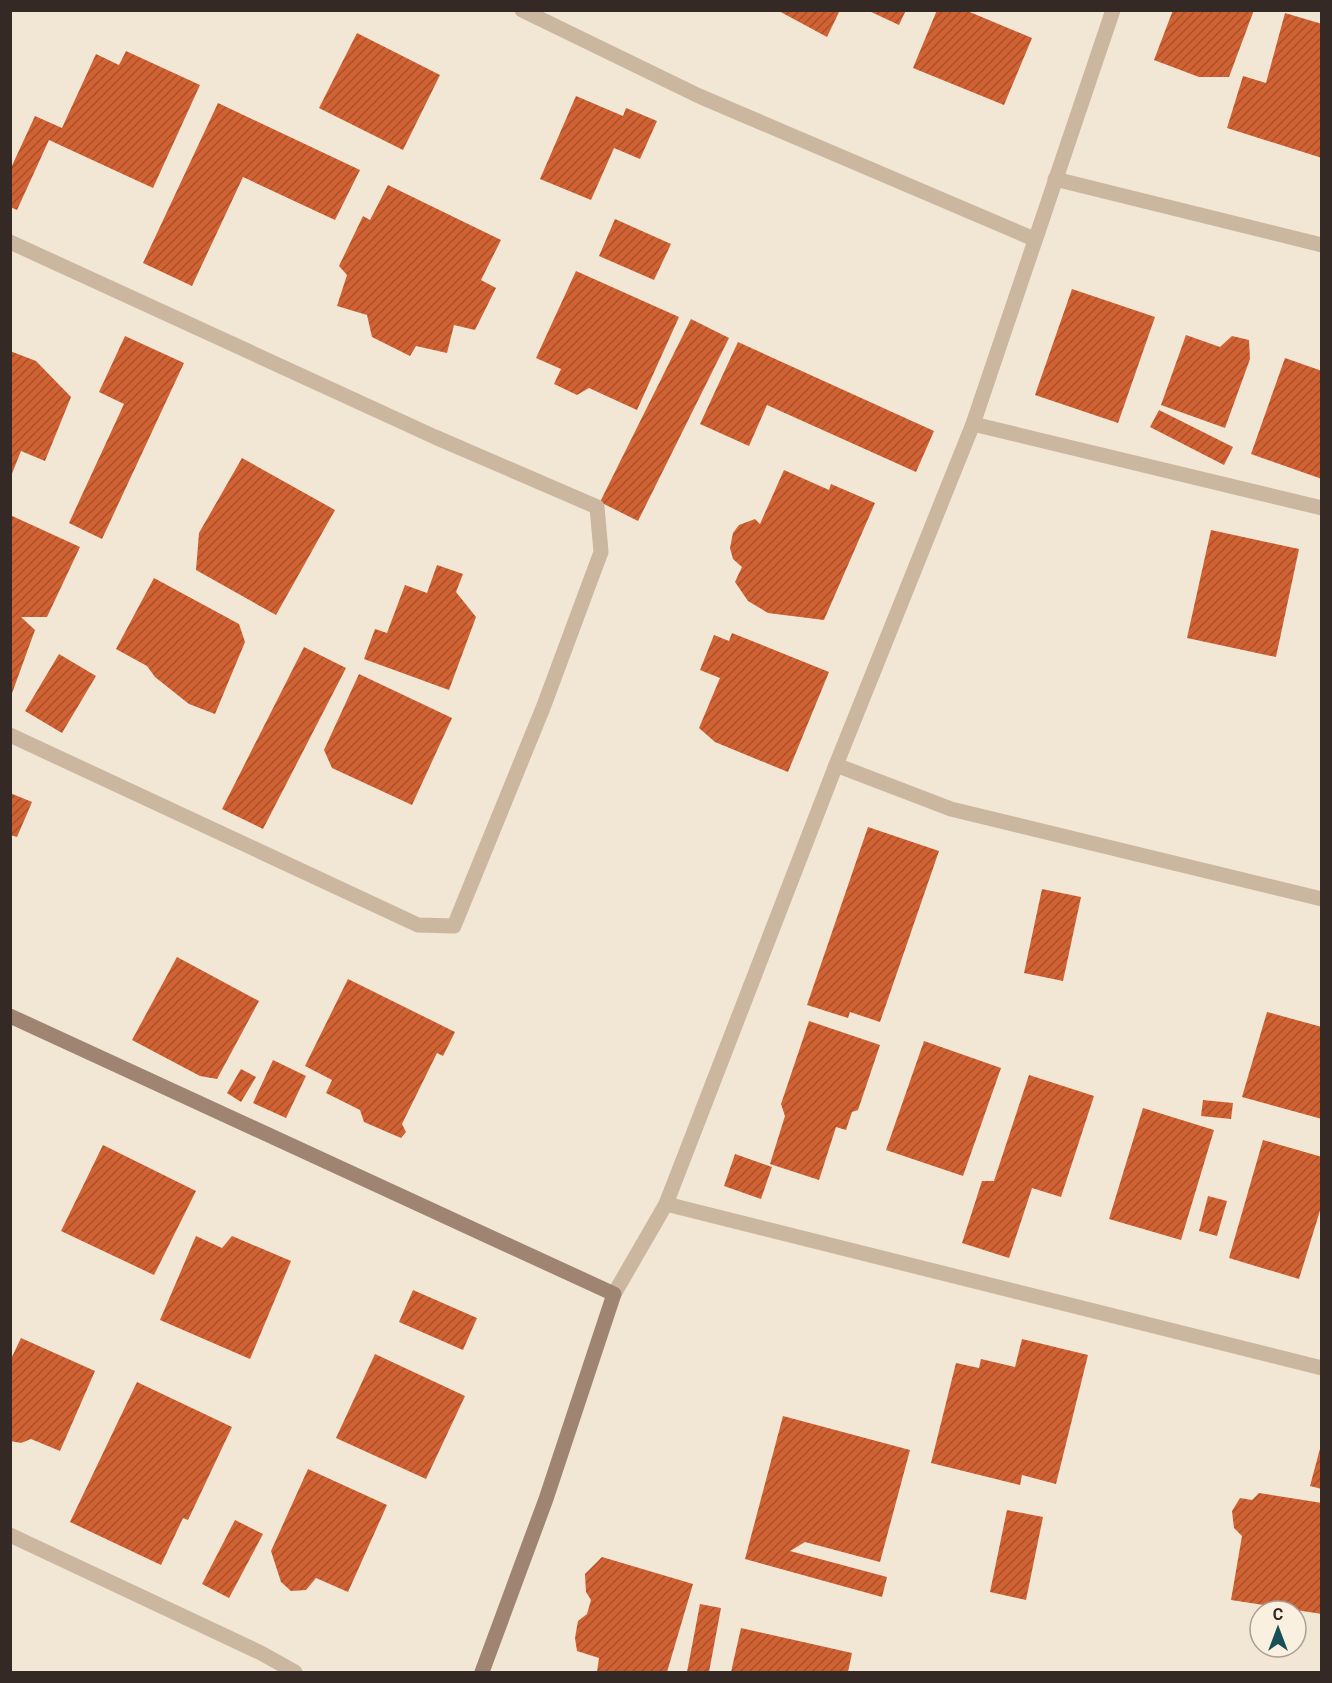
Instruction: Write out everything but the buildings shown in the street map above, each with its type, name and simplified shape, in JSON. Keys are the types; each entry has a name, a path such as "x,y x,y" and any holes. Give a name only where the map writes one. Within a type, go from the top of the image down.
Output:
{"street":[{"path":"522,10 699,96 1034,239"},
{"path":"482,1672 546,1499 614,1294 666,1204 836,765 973,424 1113,10"},
{"path":"1055,179 1322,245"},
{"path":"10,242 424,432 597,507 601,552 543,708 453,926 418,925 10,735"},
{"path":"973,424 1322,508"},
{"path":"836,765 951,810 1322,899"},
{"path":"10,1016 614,1294"},
{"path":"666,1204 1322,1368"},
{"path":"10,1535 261,1653 295,1672"}]}
